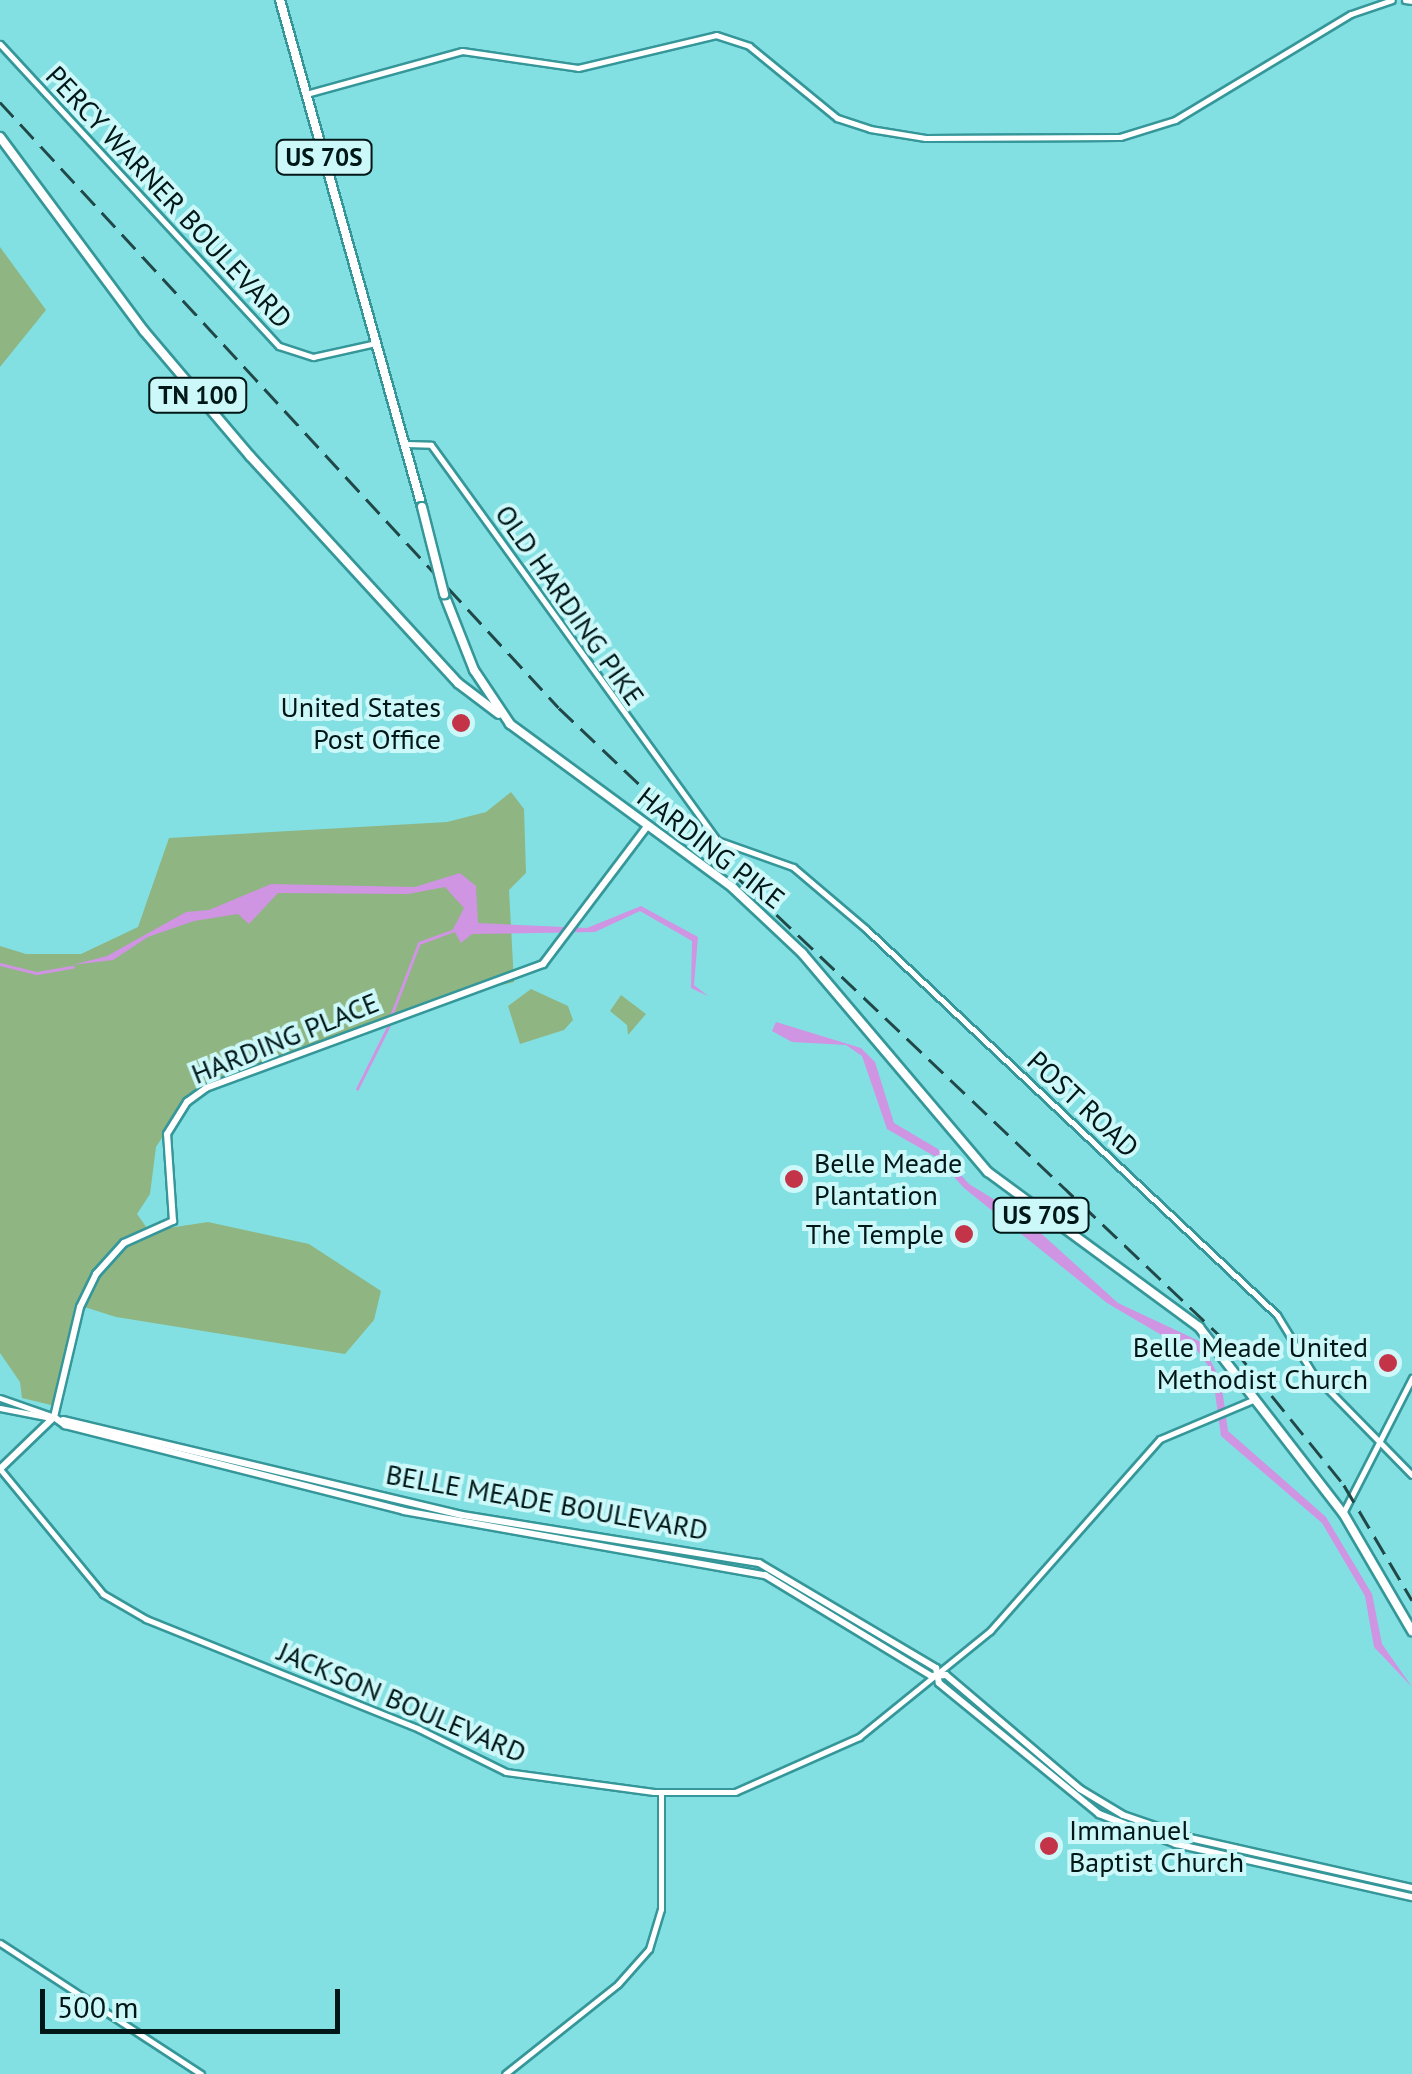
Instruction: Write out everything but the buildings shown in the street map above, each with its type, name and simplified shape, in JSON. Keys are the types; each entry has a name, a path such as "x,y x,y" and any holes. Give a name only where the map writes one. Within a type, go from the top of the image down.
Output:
{"main road":[{"name":"HARDING PIKE","path":"280,0 379,342 444,594 474,670 506,720 774,924 988,1172 1188,1317 1258,1399 1343,1513 1412,1631"},
{"name":"TN 100","path":"0,137 161,352 458,683 506,720"},
{"path":"458,683 474,670"},
{"name":"HARDING PLACE","path":"54,1416 80,1306 96,1274 124,1243 173,1221 167,1134 187,1102 206,1088 533,968 569,934 648,825"},
{"path":"0,1469 54,1416"},
{"name":"BELLE MEADE BOULEVARD","path":"54,1416 293,1484 553,1535 581,1535 766,1571 886,1637 936,1668 937,1676"},
{"name":"BELLE MEADE BOULEVARD","path":"63,1420 579,1544 766,1571"},
{"path":"293,1484 296,1474"},
{"path":"579,1544 581,1535"},
{"name":"BELLE MEADE BOULEVARD","path":"810,1596 881,1646 937,1676 946,1676 1031,1755 1040,1769 1122,1820 1192,1848 1412,1888"},
{"path":"881,1646 886,1637"},
{"name":"BELLE MEADE BOULEVARD","path":"1031,1755 1044,1760 1084,1797"},
{"path":"1040,1769 1044,1760"},
{"name":"BELLE MEADE BOULEVARD","path":"1122,1820 1272,1861"},
{"path":"1192,1848 1196,1839"},
{"name":"BELLE MEADE BOULEVARD","path":"1317,1871 1412,1897"}],"street":[{"path":"306,94 462,51 578,68 716,35 749,46 837,118 870,129 925,138 1120,136 1175,120 1350,14 1392,0"},
{"name":"PERCY WARNER BOULEVARD","path":"0,44 279,346 313,356 379,342"},
{"name":"OLD HARDING PIKE","path":"406,444 431,446 692,808"},
{"name":"POST ROAD","path":"692,808 724,845 793,866 866,929 1277,1314 1313,1374 1382,1438 1412,1475"},
{"path":"1343,1513 1412,1378"},
{"name":"BELLE MEADE BOULEVARD","path":"0,1398 54,1416"},
{"name":"JACKSON BOULEVARD","path":"0,1469 103,1594 128,1611 419,1729 506,1772 661,1792 734,1792 822,1759 937,1676 990,1632 1160,1439 1212,1414 1258,1399"},
{"name":"BELLE MEADE BOULEVARD","path":"0,1408 54,1416"},
{"path":"505,2074 618,1984 649,1949 662,1910 661,1792"},
{"path":"0,1943 202,2074"}],"green space":[{"path":"0,247 46,310 0,367"},
{"path":"511,792 524,809 526,873 509,890 514,982 452,997 191,1093 156,1147 150,1194 137,1214 149,1231 208,1222 309,1244 381,1291 374,1320 345,1354 116,1317 75,1304 55,1399 51,1405 22,1398 20,1382 0,1353 0,946 26,954 81,954 138,927 169,838 447,822 486,812"},
{"path":"531,989 568,1006 573,1020 564,1030 520,1044 508,1006"},
{"path":"621,995 646,1014 628,1035 627,1025 610,1011"}],"shaded area":[{"path":"460,873 476,886 478,923 587,928 641,906 698,937 694,985 708,996 691,988 692,941 640,911 595,932 472,934 461,943 453,929 464,908 445,887 408,894 278,893 249,924 238,914 194,921 148,937 113,960 72,965 107,956 186,912 209,910 271,884 415,887"},
{"path":"776,1022 861,1048 875,1062 894,1123 938,1149 969,1184 1023,1217 1118,1303 1201,1342 1221,1381 1228,1431 1326,1517 1372,1594 1382,1644 1412,1687 1374,1647 1365,1596 1322,1523 1221,1436 1212,1371 1193,1345 1175,1343 1107,1303 964,1188 936,1157 887,1129 862,1056 846,1045 792,1042 772,1031"}],"waterway":[{"path":"391,1016 419,943 454,930"},
{"path":"0,964 37,973 72,967"},
{"path":"357,1089 389,1025"},
{"path":"1369,1607 1373,1629"}],"railway":[{"path":"0,102 559,708 1234,1349 1344,1485 1412,1600"}],"place":[{"name":"United States Post Office","path":"461,723"},
{"name":"Belle Meade Plantation","path":"794,1179"},
{"name":"The Temple","path":"964,1234"},
{"name":"Belle Meade United Methodist Church","path":"1388,1363"},
{"name":"Immanuel Baptist Church","path":"1049,1846"}]}
